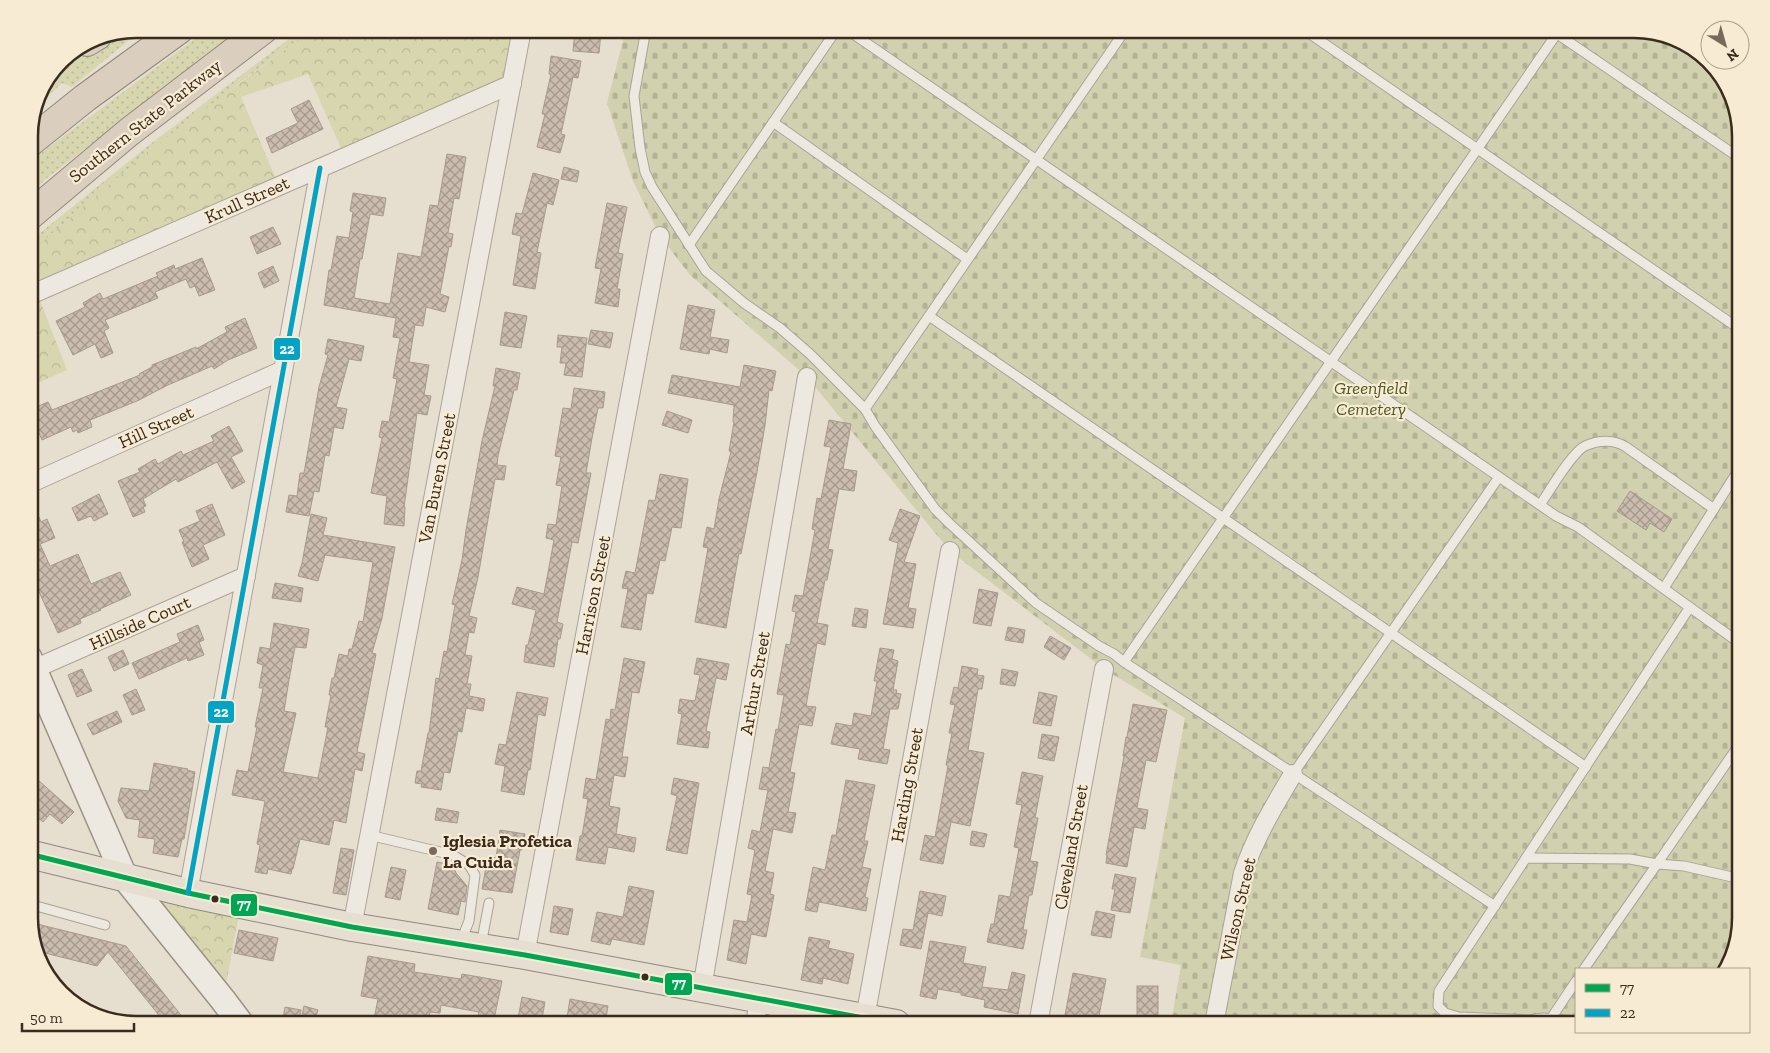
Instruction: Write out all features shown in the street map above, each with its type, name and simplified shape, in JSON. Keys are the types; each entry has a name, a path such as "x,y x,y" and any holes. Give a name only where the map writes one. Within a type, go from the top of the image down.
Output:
{"highway":[{"path":"38,136 168,38"},
{"name":"Southern State Parkway","path":"38,208 107,150 252,38"},
{"path":"38,227 107,150"}],"main road":[{"path":"38,679 125,878 235,1016"},
{"path":"38,856 188,893 352,927 525,955 702,988 757,1012 829,1016"}],"street":[{"name":"Van Buren Street","path":"352,927 520,38"},
{"name":"Krull Street","path":"38,292 512,84"},
{"path":"188,893 320,168"},
{"name":"Harrison Street","path":"525,955 660,236"},
{"name":"Hill Street","path":"38,480 283,370"},
{"name":"Arthur Street","path":"702,988 807,377"},
{"name":"Harding Street","path":"865,1016 950,551"},
{"name":"Hillside Court","path":"38,660 246,576"},
{"name":"Cleveland Street","path":"1039,1016 1104,669"},
{"name":"Wilson Street","path":"1216,1016 1243,873 1262,828 1293,774"}],"lane":[{"path":"644,38 634,96 640,148 645,172 652,187 706,271 744,304 780,328 810,354 865,408 875,426 935,509 1036,603 1495,906"},
{"path":"689,245 831,38"},
{"path":"859,38 1556,516 1578,527 1732,637"},
{"path":"865,408 1120,38"},
{"path":"1316,38 1732,324"},
{"path":"1124,662 1478,149 1551,38"},
{"path":"1567,38 1732,154"},
{"path":"773,122 967,259"},
{"path":"929,316 1586,767"},
{"path":"1540,505 1575,454 1584,446 1606,441 1618,442 1626,447 1714,509"},
{"path":"1293,774 1499,477"},
{"path":"1664,588 1732,480"},
{"path":"1455,1016 1444,1013 1438,1006 1439,991 1690,607"},
{"path":"1585,968 1732,755"},
{"path":"369,835 453,855 469,865 475,875 469,921 470,946"},
{"path":"1526,858 1630,859 1684,866 1732,877"},
{"path":"470,946 489,903"},
{"path":"38,906 105,925"},
{"path":"1553,1016 1575,982"}],"green space":[{"path":"123,38 129,40 72,87 62,83 45,99 54,81 71,62 101,44"},
{"path":"196,38 229,38 38,186 38,155"},
{"path":"290,38 301,38 239,83 38,246 38,235 144,149"},
{"path":"301,38 520,38 512,84 345,157 308,74 241,97 279,186 38,293 38,245 151,149"},
{"name":"Greenfield Cemetery","path":"624,38 1647,38 1672,45 1689,54 1700,63 1700,70 1707,70 1716,81 1731,116 1732,129 1732,930 1725,955 1718,968 1575,968 1575,1016 1172,1016 1181,965 1140,957 1185,718 1104,669 950,551 807,377 690,275 660,236 633,181 607,103"},
{"path":"73,67 47,95 54,81 58,76"},
{"path":"38,296 67,370 38,383"},
{"path":"125,878 241,904 223,1000"}],"building":[{"path":"574,38 600,38 599,53 573,51"},
{"path":"551,56 581,61 578,78 573,77 561,134 565,135 560,153 537,147 545,114 542,114 551,74 549,74"},
{"path":"309,100 323,129 272,153 266,138 298,123 291,109"},
{"path":"447,154 466,157 459,199 454,198 448,233 453,234 440,294 449,297 445,312 426,307 423,326 415,325 409,362 429,365 424,395 431,396 427,415 417,413 404,507 404,526 384,524 387,496 371,493 382,438 379,437 382,421 389,422 397,379 393,378 400,338 393,337 396,318 324,305 329,270 331,270 337,236 349,238 353,212 350,211 353,193 386,198 383,216 370,214 354,298 390,304 398,253 421,257 430,205 438,206"},
{"path":"564,167 579,171 577,182 561,179"},
{"path":"533,173 559,180 553,205 547,203 537,252 541,253 535,289 513,285 521,236 512,234 516,213 522,214"},
{"path":"607,203 627,207 618,253 623,254 617,289 620,289 618,307 595,303 601,269 595,268"},
{"path":"273,227 281,244 257,254 250,237"},
{"path":"202,258 215,290 199,296 195,286 190,288 186,279 155,292 158,298 105,320 109,328 104,331 113,353 101,358 95,344 73,355 56,321 85,307 83,303 100,293 103,299 158,276 156,273 174,265 175,269"},
{"path":"273,266 279,281 264,288 258,273"},
{"path":"688,305 715,310 710,337 729,340 727,353 710,349 709,354 680,349"},
{"path":"505,312 527,316 521,348 500,345"},
{"path":"245,318 257,348 228,360 214,369 212,366 137,401 90,420 92,427 78,433 77,430 73,432 71,427 42,440 38,431 38,406 48,402 52,410 140,375 152,367 152,365 196,347 196,349 227,332 225,327"},
{"path":"591,330 613,333 610,348 588,344"},
{"path":"558,335 587,338 582,377 564,375 566,363 560,363 562,347 557,347"},
{"path":"328,339 364,346 361,361 349,359 336,407 347,409 343,429 334,427 329,456 325,455 319,492 314,491 309,516 286,512 289,495 297,496 300,473 304,473 319,387 328,355 325,354"},
{"path":"744,365 776,371 772,391 769,390 757,472 741,554 739,553 726,628 695,622 708,548 703,547 707,527 714,529 719,499 731,452 729,451 734,422 734,405 668,393 672,375 740,387"},
{"path":"496,368 520,373 498,456 497,465 506,466 504,480 495,479 478,577 469,616 477,618 474,633 469,632 465,655 472,656 467,684 471,684 469,696 485,699 483,711 466,708 462,732 458,731 450,773 444,772 441,790 421,787 422,784 415,783 417,771 421,771 429,733 436,678 439,679 444,651 447,652 455,605 452,604 462,560 482,441 495,386 493,386"},
{"path":"574,388 605,392 603,408 598,408 592,438 586,473 591,473 578,543 572,542 557,622 563,624 560,639 558,639 554,667 524,662 526,645 528,645 536,610 512,604 517,587 544,594 554,540 546,538 548,524 556,525 562,486 556,485 561,457 555,456 563,408 571,409"},
{"path":"667,411 692,420 688,433 662,425"},
{"path":"829,420 851,424 843,469 857,471 854,491 839,489 828,549 833,550 817,623 828,625 825,645 817,643 806,706 816,707 812,726 799,724 790,772 795,773 788,812 796,813 792,833 773,829 765,871 774,873 770,894 774,895 766,937 751,934 746,964 727,960 734,920 747,922 752,895 747,894 755,850 748,848 752,830 760,832 768,790 759,789 763,767 769,768 776,729 778,730 784,695 777,694 786,644 790,645 796,612 792,611 795,595 803,596 815,530 812,529 817,498 821,499 831,447 824,446"},
{"path":"229,426 243,451 231,457 245,482 232,489 217,462 178,482 176,479 143,499 146,506 143,507 145,512 133,517 118,481 140,472 138,469 155,459 158,464 181,451 183,455 214,441 211,436"},
{"path":"660,474 688,479 681,528 672,527 665,561 660,560 653,594 647,593 641,630 621,627 628,589 622,588 626,571 635,573 649,500 655,501"},
{"path":"1630,491 1672,519 1664,532 1650,523 1646,530 1617,511"},
{"path":"99,494 108,514 94,521 91,516 78,521 72,508"},
{"path":"212,504 225,535 203,545 209,559 192,567 179,530 200,521 196,511"},
{"path":"900,509 920,516 904,562 916,564 908,608 916,609 913,628 883,624 898,543 889,540"},
{"path":"311,514 327,518 323,535 395,547 382,618 372,653 376,654 357,752 365,754 362,771 355,769 346,823 334,820 329,845 300,839 291,874 268,869 267,874 255,872 260,845 257,844 265,801 232,795 237,770 248,772 257,727 255,727 263,688 259,688 263,665 257,663 260,647 270,649 274,623 309,629 306,648 295,647 289,680 284,711 296,713 283,772 318,778 328,727 325,727 332,678 334,678 339,654 348,656 349,649 352,649 359,621 363,622 373,562 325,555 318,581 298,576"},
{"path":"38,517 41,522 47,519 55,538 40,544 50,566 78,554 91,584 120,572 131,595 80,619 81,623 58,633 38,590"},
{"path":"275,583 303,588 301,602 272,598"},
{"path":"979,589 998,593 991,626 973,623"},
{"path":"855,608 868,610 866,628 852,626"},
{"path":"198,625 204,640 199,642 204,655 188,661 187,658 139,679 132,663 180,642 177,634"},
{"path":"1008,627 1025,630 1023,643 1005,640"},
{"path":"1050,636 1071,648 1064,660 1044,647"},
{"path":"880,648 894,650 892,659 898,661 893,690 897,690 896,693 901,694 898,709 890,709 883,749 890,750 887,764 858,759 860,749 831,744 836,723 852,726 854,713 871,716 877,681 874,681"},
{"path":"123,650 129,664 114,671 108,657"},
{"path":"624,658 645,662 639,693 632,692 622,757 628,757 625,777 614,775 609,806 620,808 616,834 636,838 634,852 608,847 605,864 576,860 588,799 583,798 586,778 596,780 606,719 610,720 611,709 615,710"},
{"path":"697,658 729,664 726,680 716,678 706,731 710,732 708,748 677,744 682,714 678,713 680,699 695,701 700,675 694,674"},
{"path":"962,666 978,669 977,675 984,676 982,689 978,689 968,750 984,753 970,826 951,822 943,864 920,860 925,835 935,837 952,733 949,733 955,705 950,704 954,687 958,688"},
{"path":"82,669 92,691 77,697 68,675"},
{"path":"1002,669 1018,672 1015,686 1000,684"},
{"path":"136,689 145,710 132,715 123,695"},
{"path":"517,692 548,698 545,716 538,714 530,770 528,770 524,795 501,791 505,766 495,764 499,744 506,745"},
{"path":"1039,692 1057,696 1051,726 1033,723"},
{"path":"1133,704 1167,710 1156,762 1146,760 1137,808 1148,810 1145,829 1134,827 1127,867 1106,863 1106,855"},
{"path":"117,711 122,722 93,735 87,724"},
{"path":"1042,734 1059,737 1054,761 1038,758"},
{"path":"154,763 195,772 184,839 182,839 178,857 153,853 155,839 138,837 140,820 126,818 118,801 121,788 149,791"},
{"path":"1022,772 1043,776 1035,818 1038,818 1030,861 1038,862 1032,895 1029,895 1023,930 1027,930 1023,949 987,942 991,924 994,924 999,895 1010,897 1019,848 1014,847 1022,805 1016,804"},
{"path":"674,778 699,783 687,854 666,850 677,796 671,794"},
{"path":"38,780 74,812 62,824 50,814 43,822 38,818"},
{"path":"846,780 875,785 864,841 868,841 862,867 871,869 865,897 868,898 866,911 819,902 817,912 805,910 813,867 825,870 832,835 836,835"},
{"path":"437,808 459,812 457,823 435,820"},
{"path":"500,830 525,834 512,893 482,889 488,856 496,858"},
{"path":"972,831 987,834 984,847 970,845"},
{"path":"341,848 354,850 346,895 333,893"},
{"path":"437,862 453,865 456,873 467,886 465,902 461,901 458,915 428,909"},
{"path":"391,867 406,870 400,900 385,897"},
{"path":"1115,874 1136,878 1130,913 1111,910 1115,889 1112,889"},
{"path":"629,886 654,891 644,945 612,939 610,945 591,941 597,912 623,917"},
{"path":"920,891 946,896 942,916 928,913 921,949 900,945 903,929 913,930"},
{"path":"554,906 573,909 568,935 550,932"},
{"path":"1096,911 1115,915 1111,938 1091,935"},
{"path":"38,924 126,946 182,1016 160,1016 108,952 97,966 45,953 39,937"},
{"path":"239,930 278,938 273,961 234,953"},
{"path":"809,937 830,941 828,948 854,954 848,984 823,978 822,984 801,980"},
{"path":"930,941 966,947 963,963 986,967 982,987 1008,990 1012,972 1025,975 1018,1014 984,1007 985,1000 961,995 961,993 938,989 936,999 920,996"},
{"path":"368,956 415,964 414,972 461,979 462,974 502,981 495,1016 478,1016 479,1012 441,1005 440,1013 430,1012 429,1016 375,1016 378,999 361,996"},
{"path":"1073,973 1106,979 1099,1016 1065,1015"},
{"path":"1137,986 1158,986 1158,1016 1137,1016"},
{"path":"522,997 545,1002 542,1016 518,1016"},
{"path":"570,999 608,1006 606,1016 567,1016"},
{"path":"304,1006 318,1010 316,1016 302,1016"},
{"path":"285,1007 301,1010 300,1016 283,1016"}],"transit line":[{"name":"22","path":"188,893 320,168"},
{"name":"77","path":"38,856 188,893 352,927 525,955 853,1016"}],"place":[{"name":"Iglesia Profetica La Cuida","path":"433,851"}]}
